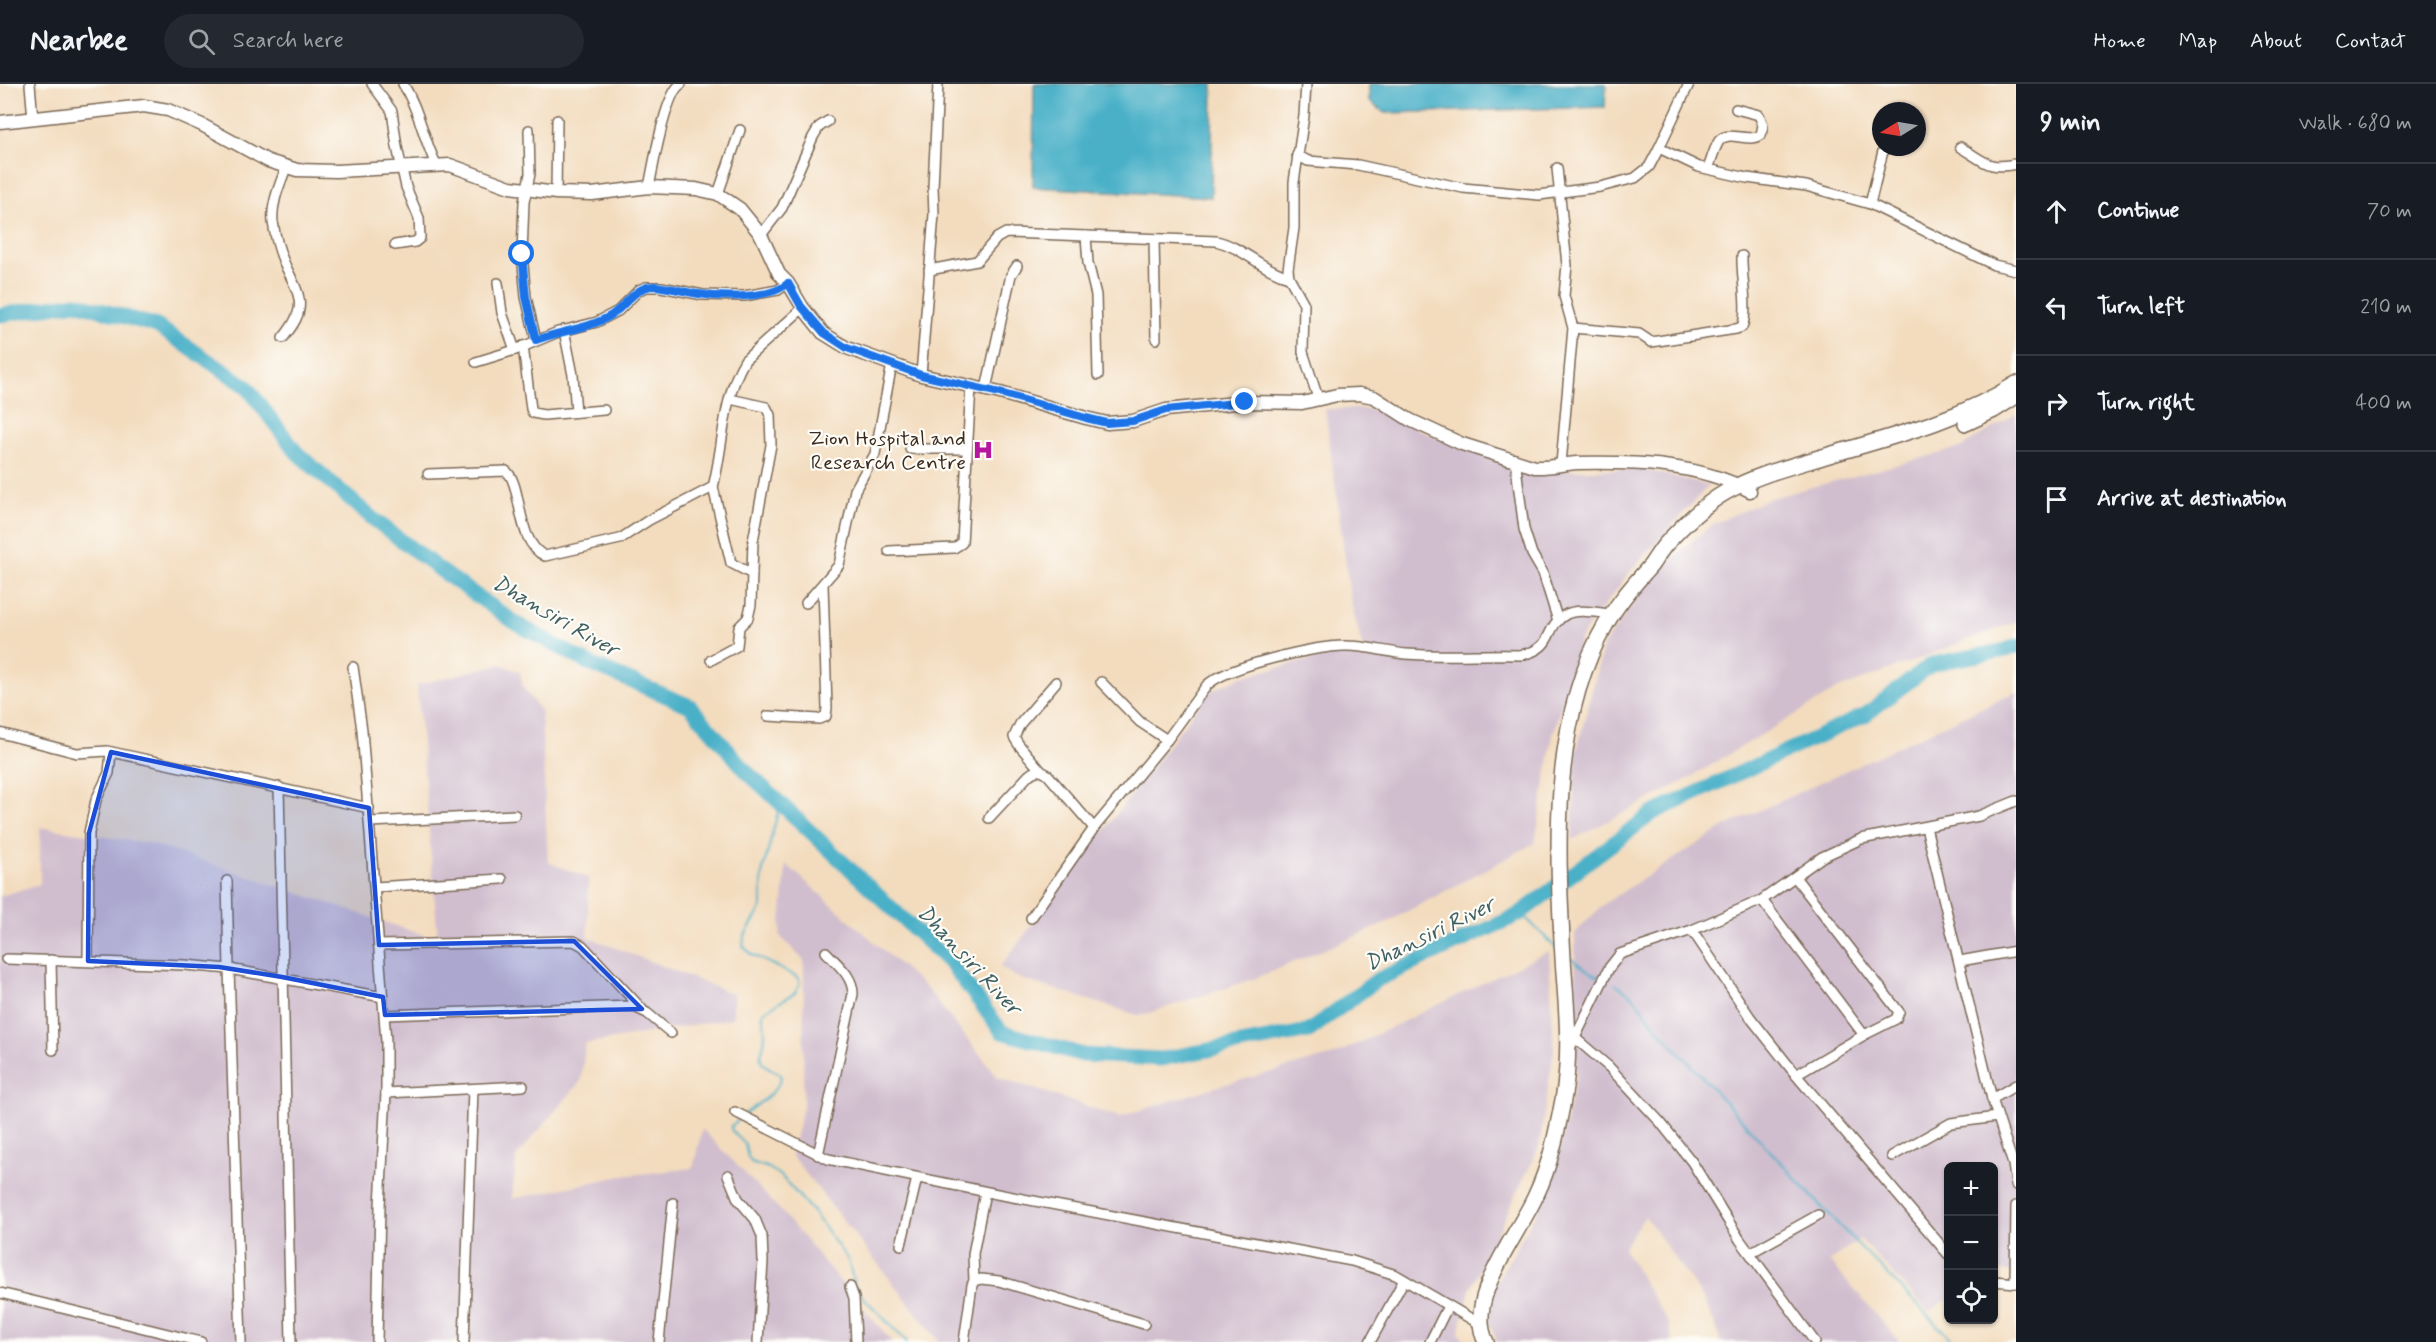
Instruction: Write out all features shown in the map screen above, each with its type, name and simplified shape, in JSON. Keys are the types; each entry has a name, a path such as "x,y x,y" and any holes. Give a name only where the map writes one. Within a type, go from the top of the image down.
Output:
{"main road":[{"path":"1486,1342 1480,1324 1483,1296 1544,1177 1563,1103 1572,1044 1560,899 1559,817 1562,767 1581,684 1596,642 1628,590 1654,562 1744,488 1959,415 2016,384"},
{"path":"1744,488 1959,425 1994,410 2016,396"}],"street":[{"path":"30,84 33,119"},
{"path":"372,84 392,111 406,187 417,211 421,231 420,238 415,242 395,245"},
{"path":"403,84 414,104 433,165"},
{"path":"649,187 666,113 674,92 681,84"},
{"path":"921,375 934,214 933,187 938,84"},
{"path":"1306,84 1304,116 1297,155 1289,277 1304,303 1303,352 1318,398"},
{"path":"1297,155 1308,161 1358,165 1463,188 1516,194 1560,193 1635,178 1649,167 1689,84"},
{"path":"0,122 144,106 156,107 202,125 268,161 286,168 336,171 450,165 510,187 556,193 592,194 649,187 696,189 718,194 740,208 761,235 779,274 824,333 847,348 921,375 971,386 1107,423 1133,421 1166,410 1245,402 1302,402 1359,394 1374,397 1410,420 1462,444 1544,468 1561,464 1668,465 1731,481 1744,488"},
{"path":"1708,169 1722,138 1734,136 1752,140 1761,135 1764,125 1759,115 1736,109"},
{"path":"556,193 557,120"},
{"path":"761,235 782,208 813,137 819,127 828,121"},
{"path":"529,130 528,190 524,202 522,230 523,274 536,340"},
{"path":"718,194 740,130"},
{"path":"1960,147 1989,166 2001,167 2016,164"},
{"path":"1659,148 1689,163 1708,169 1747,178 1806,186 1870,204 1994,265 2016,270"},
{"path":"1870,204 1882,156"},
{"path":"283,338 294,324 301,306 297,287 285,265 273,222 275,200 286,168"},
{"path":"1557,168 1567,265 1564,296 1574,328 1561,464"},
{"path":"929,270 977,261 997,238 1006,233 1216,241 1230,244 1268,268 1289,277"},
{"path":"1086,236 1088,263 1096,295 1098,375"},
{"path":"1154,239 1156,339"},
{"path":"1574,328 1639,334 1651,342 1742,327 1744,323 1742,256"},
{"path":"986,390 1011,275 1017,266"},
{"path":"498,283 502,313 519,348 533,413 604,410"},
{"path":"476,362 564,330 608,317 639,290 646,287 661,287 703,295 744,296 778,290 788,283"},
{"path":"752,574 731,563 713,487 730,399 739,370 745,360 803,308"},
{"path":"564,330 573,375 576,412"},
{"path":"806,603 839,565 855,490 875,454 892,364"},
{"path":"889,551 954,548 962,543 971,386"},
{"path":"711,660 737,646 739,627 748,618 751,605 753,541 771,445 770,415 762,405 730,399"},
{"path":"910,449 966,448"},
{"path":"1515,459 1524,529 1532,554 1543,573 1558,621"},
{"path":"428,474 506,471 512,479 525,530 539,554 545,556 620,539 649,520 713,487"},
{"path":"768,716 819,719 826,716 823,585"},
{"path":"1031,918 1094,828 1214,679 1243,668 1321,648 1345,646 1407,654 1521,655 1535,652 1545,644 1558,621 1565,615 1575,612 1612,614"},
{"path":"353,667 361,719 385,1015 386,1093 380,1206 377,1342"},
{"path":"1056,682 1015,731 1015,741 1094,828"},
{"path":"1101,682 1140,722 1167,740"},
{"path":"0,734 77,753 111,752 369,808"},
{"path":"88,961 90,833 96,800 109,773 111,752"},
{"path":"988,818 1029,775 1035,771 1041,771"},
{"path":"279,787 291,1342"},
{"path":"1815,1342 1750,1253 1692,1162 1661,1123 1609,1067 1572,1044 1609,968 1620,954 1692,930 1762,900 1822,857 1861,839 1979,816 2016,801"},
{"path":"370,822 515,815"},
{"path":"1926,827 1992,1099 2013,1164 2016,1185"},
{"path":"1795,877 1898,1008 1899,1015 1896,1019 1796,1075"},
{"path":"375,887 502,879"},
{"path":"227,881 241,1342"},
{"path":"1762,900 1864,1035"},
{"path":"1692,930 1750,1017 1796,1075 1944,1249"},
{"path":"379,945 574,941 583,945 642,1009 670,1033"},
{"path":"1959,961 2016,951"},
{"path":"818,1155 853,994 853,985 847,974 826,952"},
{"path":"6,959 229,969 383,997"},
{"path":"51,960 53,1050"},
{"path":"385,1015 620,1006 642,1009"},
{"path":"386,1093 522,1086"},
{"path":"1992,1099 2016,1086"},
{"path":"464,1342 473,1089"},
{"path":"735,1112 818,1155 985,1192 1352,1261 1396,1275 1480,1324"},
{"path":"1892,1156 1951,1123 1997,1117"},
{"path":"728,1175 732,1189 754,1219 762,1236 763,1262 758,1342"},
{"path":"901,1245 917,1178"},
{"path":"964,1342 968,1302 974,1281 973,1254 985,1192"},
{"path":"659,1342 673,1203"},
{"path":"1998,1281 2015,1283 2016,1206"},
{"path":"1750,1253 1818,1215"},
{"path":"974,1281 981,1279 999,1281 1144,1324"},
{"path":"1370,1342 1404,1280"},
{"path":"850,1287 855,1305 856,1342"},
{"path":"0,1293 201,1342"},
{"path":"1430,1342 1435,1337 1448,1306"}],"highlighted area":[{"path":"111,752 369,808 379,945 574,941 642,1009 385,1015 383,997 282,977 219,967 88,961 89,833"}],"shaded area":[{"path":"1325,409 1371,409 1459,447 1534,471 1642,469 1709,485 1628,574 1581,637 1553,734 1535,843 1380,926 1256,978 1140,1016 1018,978 1000,967 1209,692 1240,677 1346,651 1364,653 1351,603"},
{"path":"2016,414 2016,622 1838,689 1688,779 1572,840 1576,753 1604,644 1658,570 1713,524 1771,498 1960,448"},
{"path":"500,664 520,672 523,687 541,712 548,862 588,878 588,937 733,994 733,1018 585,1044 581,1081 516,1157 512,1199 622,1176 693,1168 702,1129 781,1211 892,1342 0,1342 0,896 40,884 40,827 152,844 438,940 417,685"},
{"path":"2016,692 2016,1274 1998,1270 1998,1162 1944,1162 1944,1302 1929,1312 1860,1239 1829,1261 1900,1342 1720,1342 1719,1334 1703,1298 1645,1216 1623,1248 1669,1324 1673,1342 1497,1342 1487,1317 1493,1288 1551,1187 1576,1078 1575,933 1605,903 1726,826"},
{"path":"786,864 926,988 998,1077 1119,1117 1212,1088 1334,1055 1549,951 1554,1050 1539,1147 1470,1290 1459,1333 1466,1342 940,1342 791,1155 803,1107 804,961 780,936"}],"water":[{"path":"1034,84 1213,84 1211,197 1033,187"},
{"path":"1369,84 1606,84 1605,107 1385,113 1369,101"}],"waterway":[{"name":"Dhansiri River","path":"0,315 76,303 157,326 246,386 297,453 372,518 444,573 517,624 588,663 690,706 747,772 951,964 1002,1032 1083,1055 1161,1059 1309,1031 1377,980 1518,915 1653,813 1865,715 1932,664 2006,650 2016,646"},
{"path":"745,1114 768,1096 780,1080 781,1074 761,1061 765,1032 763,1012 795,993 800,983 797,977 751,954 743,946 744,937 762,907 762,874 780,804"},
{"path":"1521,913 1556,948"},
{"path":"1570,958 1600,978"},
{"path":"1615,984 1632,995 1658,1029 1831,1217 1954,1342"},
{"path":"741,1118 731,1126 732,1131 745,1144 751,1162 769,1168 782,1177 813,1212 848,1260 854,1284 863,1297 907,1342"}],"place":[{"name":"Zion Hospital and Research Centre","path":"983,450"}],"route":[{"path":"522,254 526,297 536,340 608,317 639,290 646,287 661,287 703,295 744,296 778,290 788,283 801,306 824,333 847,348 921,375 1000,393 1086,418 1107,423 1133,421 1166,410 1245,402"}]}
